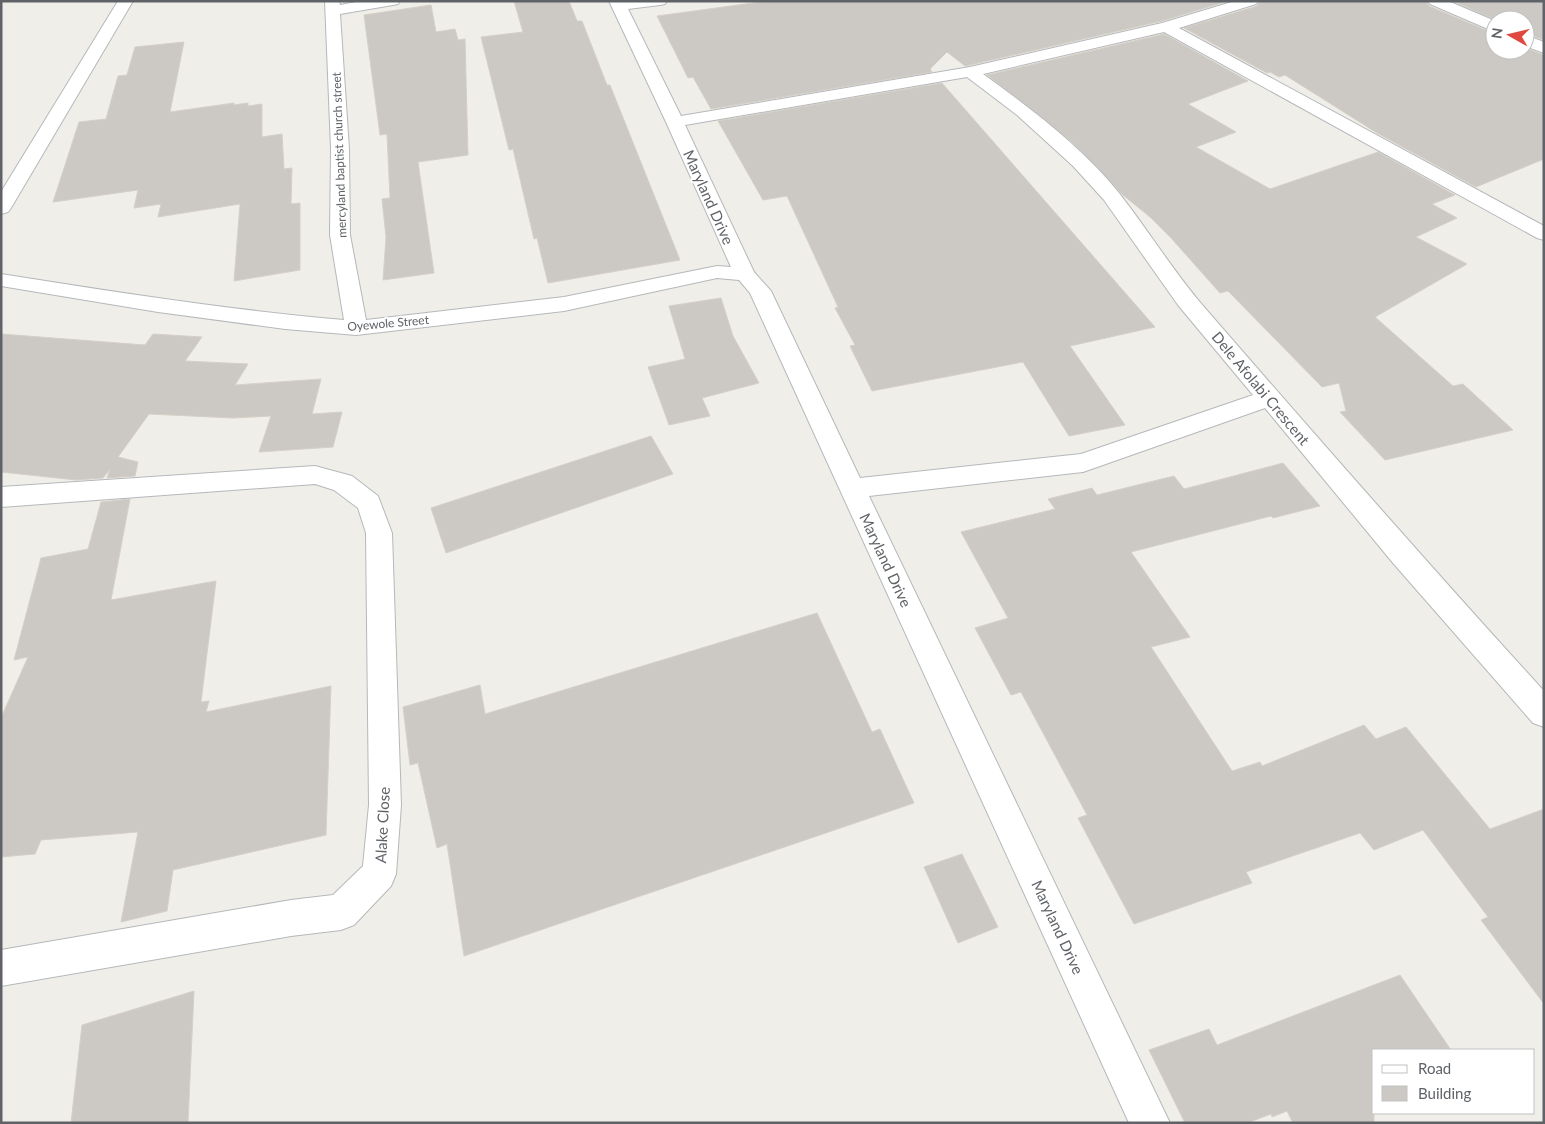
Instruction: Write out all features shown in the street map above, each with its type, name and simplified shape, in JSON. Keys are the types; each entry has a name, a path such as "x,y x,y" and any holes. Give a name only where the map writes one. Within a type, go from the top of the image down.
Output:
{"street":[{"path":"1,208 126,1"},
{"name":"mercyland baptist church street","path":"356,328 340,235 340,149 333,6 393,1"},
{"path":"616,4 660,1"},
{"path":"675,122 970,72 1166,27 1251,1"},
{"path":"1435,1 1485,23"},
{"name":"Maryland Drive","path":"616,4 675,122 745,274 760,291 1150,1123"},
{"path":"1166,27 1544,234"},
{"name":"Dele Afolabi Crescent","path":"970,72 1023,111 1080,162 1110,196 1186,300 1403,555 1544,713"},
{"name":"Oyewole Street","path":"1,280 158,305 285,322 356,328 564,304 717,272 745,274"},
{"path":"852,488 1083,463 1269,398"},
{"name":"Alake Close","path":"1,497 315,475 343,483 369,503 379,533 384,805 379,874 341,912 291,918 1,968"}],"building":[{"path":"514,1 569,1 577,21 582,21 607,85 610,85 680,260 548,283 537,238 534,239 513,149 509,150 481,37 523,32"},
{"path":"767,1 1228,1 1162,21 970,65 965,66 947,52 930,69 932,72 711,109 693,77 688,78 657,16"},
{"path":"1260,1 1426,1 1429,6 1485,30 1485,60 1535,60 1535,52 1544,55 1544,159 1476,187 1377,133 1285,75 1279,77 1270,72 1267,73 1184,28 1257,6"},
{"path":"1453,1 1544,1 1544,40 1535,37 1535,10 1485,10 1485,15"},
{"path":"431,5 436,32 455,29 458,40 465,39 468,155 418,162 434,273 383,280 386,237 382,199 390,198 387,134 380,135 364,15"},
{"path":"1164,34 1248,81 1188,104 1236,132 1196,147 1270,189 1378,152 1455,195 1432,204 1457,218 1416,237 1467,264 1375,317 1453,386 1463,384 1513,430 1385,460 1340,412 1346,411 1339,383 1322,387 1228,291 1220,293 1171,238 1150,217 1123,195 1073,143 987,75"},
{"path":"184,42 170,112 234,103 234,105 248,103 248,106 262,104 262,137 282,134 284,169 292,168 291,204 300,203 300,270 234,281 240,204 158,217 161,204 134,208 138,190 53,202 79,122 106,119 118,76 127,75 135,47"},
{"path":"942,83 1155,327 1070,346 1125,425 1069,436 1023,362 872,391 850,346 855,345 835,308 838,307 787,196 763,200 718,121"},
{"path":"721,298 733,336 759,383 702,398 710,416 669,425 648,367 685,359 669,306"},
{"path":"1,334 145,345 153,334 202,337 185,361 248,364 235,385 321,379 312,414 342,412 333,447 259,452 271,416 233,418 149,414 118,457 138,462 135,476 107,478 110,469 103,478 76,480 1,472"},
{"path":"651,436 673,474 446,553 431,508"},
{"path":"1283,463 1320,506 1273,518 1271,516 1131,552 1190,637 1151,647 1232,771 1260,762 1262,766 1364,725 1376,739 1406,727 1490,829 1544,809 1544,1004 1481,920 1488,917 1423,830 1374,850 1360,833 1246,872 1252,883 1134,924 1078,818 1087,815 1021,692 1011,695 975,628 1008,618 961,532 1055,509 1048,499 1092,488 1097,495 1174,476 1184,489"},
{"path":"130,499 111,600 216,581 201,702 209,701 206,712 331,686 326,835 173,870 167,911 121,922 138,832 41,840 35,854 1,857 1,718 28,657 14,660 41,558 88,549 101,502"},
{"path":"817,613 872,732 880,729 914,803 464,956 447,844 437,848 418,763 410,765 403,707 480,685 485,714"},
{"path":"962,854 998,927 958,943 924,867"},
{"path":"1400,975 1450,1049 1372,1049 1372,1114 1374,1114 1374,1123 1293,1123 1287,1111 1272,1117 1271,1114 1247,1123 1185,1123 1149,1050 1209,1029 1217,1045"},
{"path":"194,991 188,1123 71,1123 82,1025"}]}
